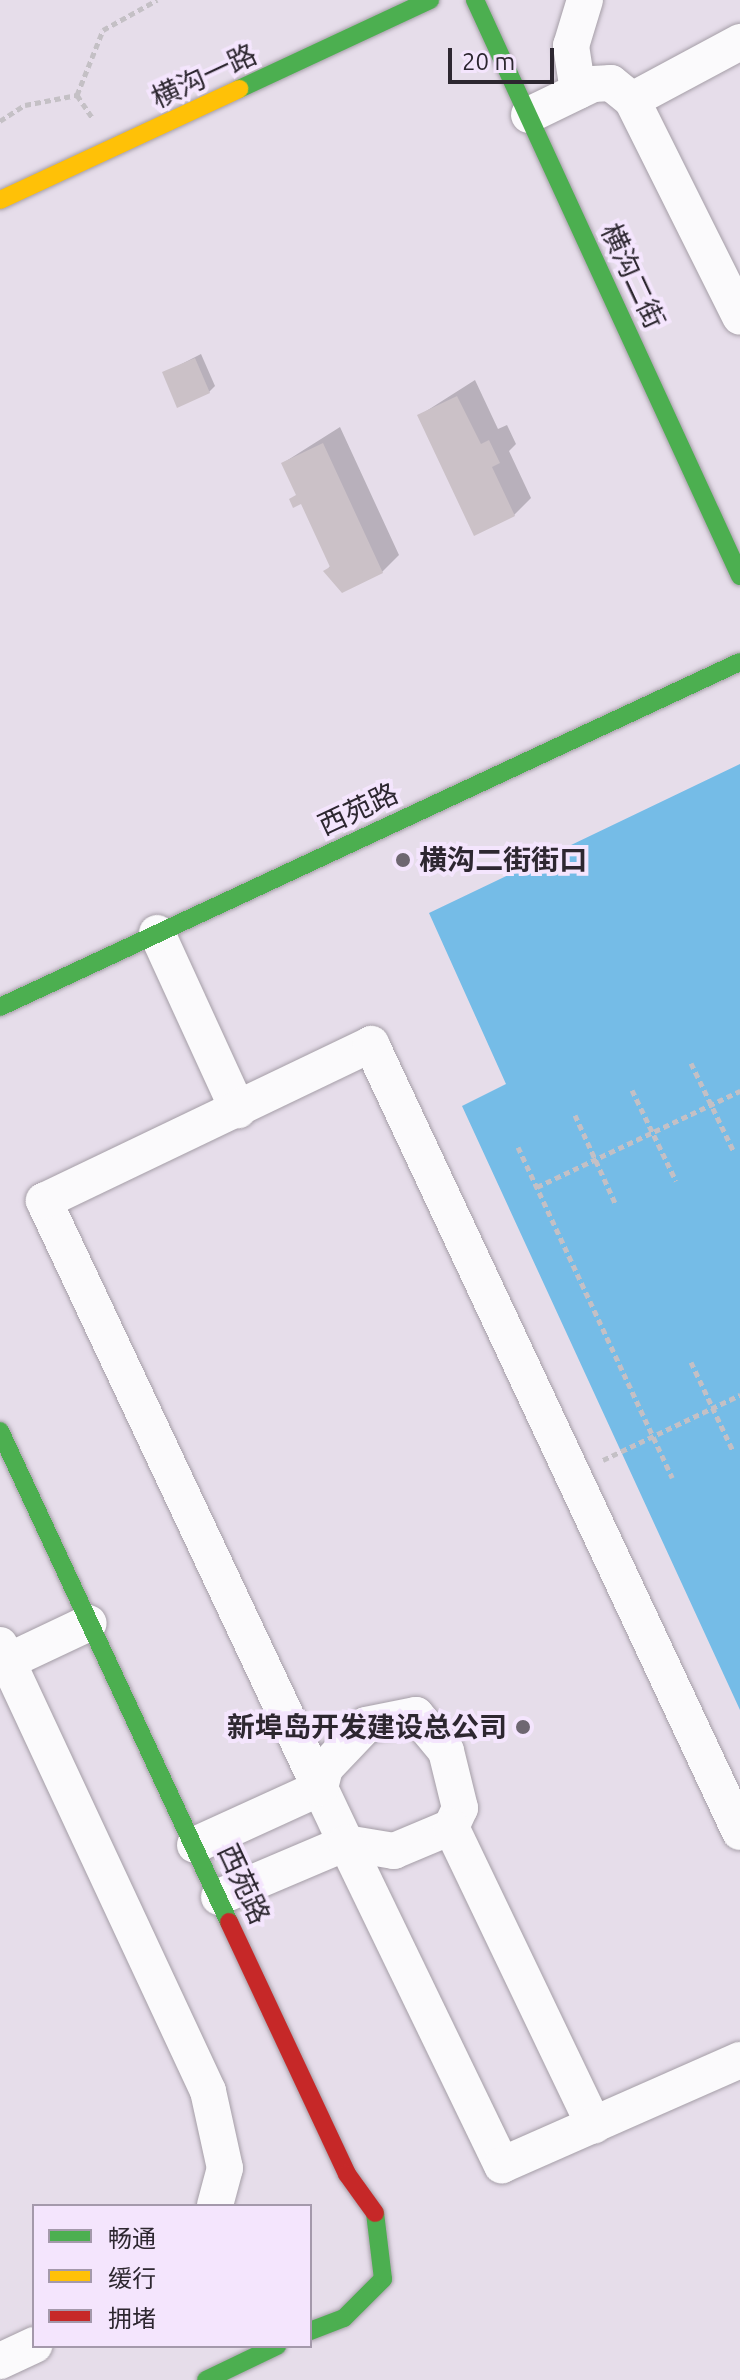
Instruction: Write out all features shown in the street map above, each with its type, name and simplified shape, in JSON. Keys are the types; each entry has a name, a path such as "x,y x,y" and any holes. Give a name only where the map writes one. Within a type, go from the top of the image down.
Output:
{"main road":[{"name":"横沟一路","path":"0,200 430,0"},
{"name":"横沟二街","path":"475,0 740,576"},
{"name":"西苑路","path":"0,1007 740,662"},
{"name":"西苑路","path":"0,1431 384,2242 383,2279 366,2300 312,2330"},
{"path":"206,2380 273,2348"}],"street":[{"path":"578,91 571,46 585,0"},
{"path":"632,100 740,42"},
{"path":"529,115 578,91 611,83 632,100 740,317"},
{"path":"157,933 238,1110"},
{"path":"740,1832 577,1473 371,1044 44,1201 346,1843 502,2165 740,2060"},
{"path":"89,1623 3,1657 208,2091 225,2168 216,2204"},
{"path":"195,1845 320,1788 348,1736 416,1715 446,1751 460,1808 451,1827 394,1851 346,1843 219,1897"},
{"path":"451,1827 594,2125"},
{"path":"0,2361 32,2346"}],"path":[{"path":"77,95 103,30 157,0"},
{"path":"691,1063 734,1152"},
{"path":"632,1090 676,1181"},
{"path":"537,1187 740,1091"},
{"path":"575,1115 616,1205"},
{"path":"518,1147 672,1478"},
{"path":"691,1362 733,1451"},
{"path":"577,1473 740,1395"}],"water":[{"path":"740,764 740,1710 462,1106 506,1084 429,913"}],"building":[{"path":"195,358 210,393 177,408 162,372"},
{"path":"457,396 481,444 489,440 500,463 492,467 515,516 474,536 417,415"},
{"path":"323,443 383,573 342,593 323,571 330,567 301,504 293,508 289,499 296,495 281,463"}],"traffic: fast":[{"path":"239,89 430,0"},
{"path":"475,0 740,576"},
{"path":"0,1007 740,662"},
{"path":"0,1431 229,1922"},
{"path":"312,2330 344,2318 383,2279 375,2213"},
{"path":"206,2380 273,2348"}],"traffic: slow":[{"path":"0,200 239,89"}],"traffic: jam":[{"path":"229,1922 347,2174 375,2213"}],"place":[{"name":"横沟二街街口","path":"403,860"},
{"name":"新埠岛开发建设总公司","path":"523,1727"}]}
